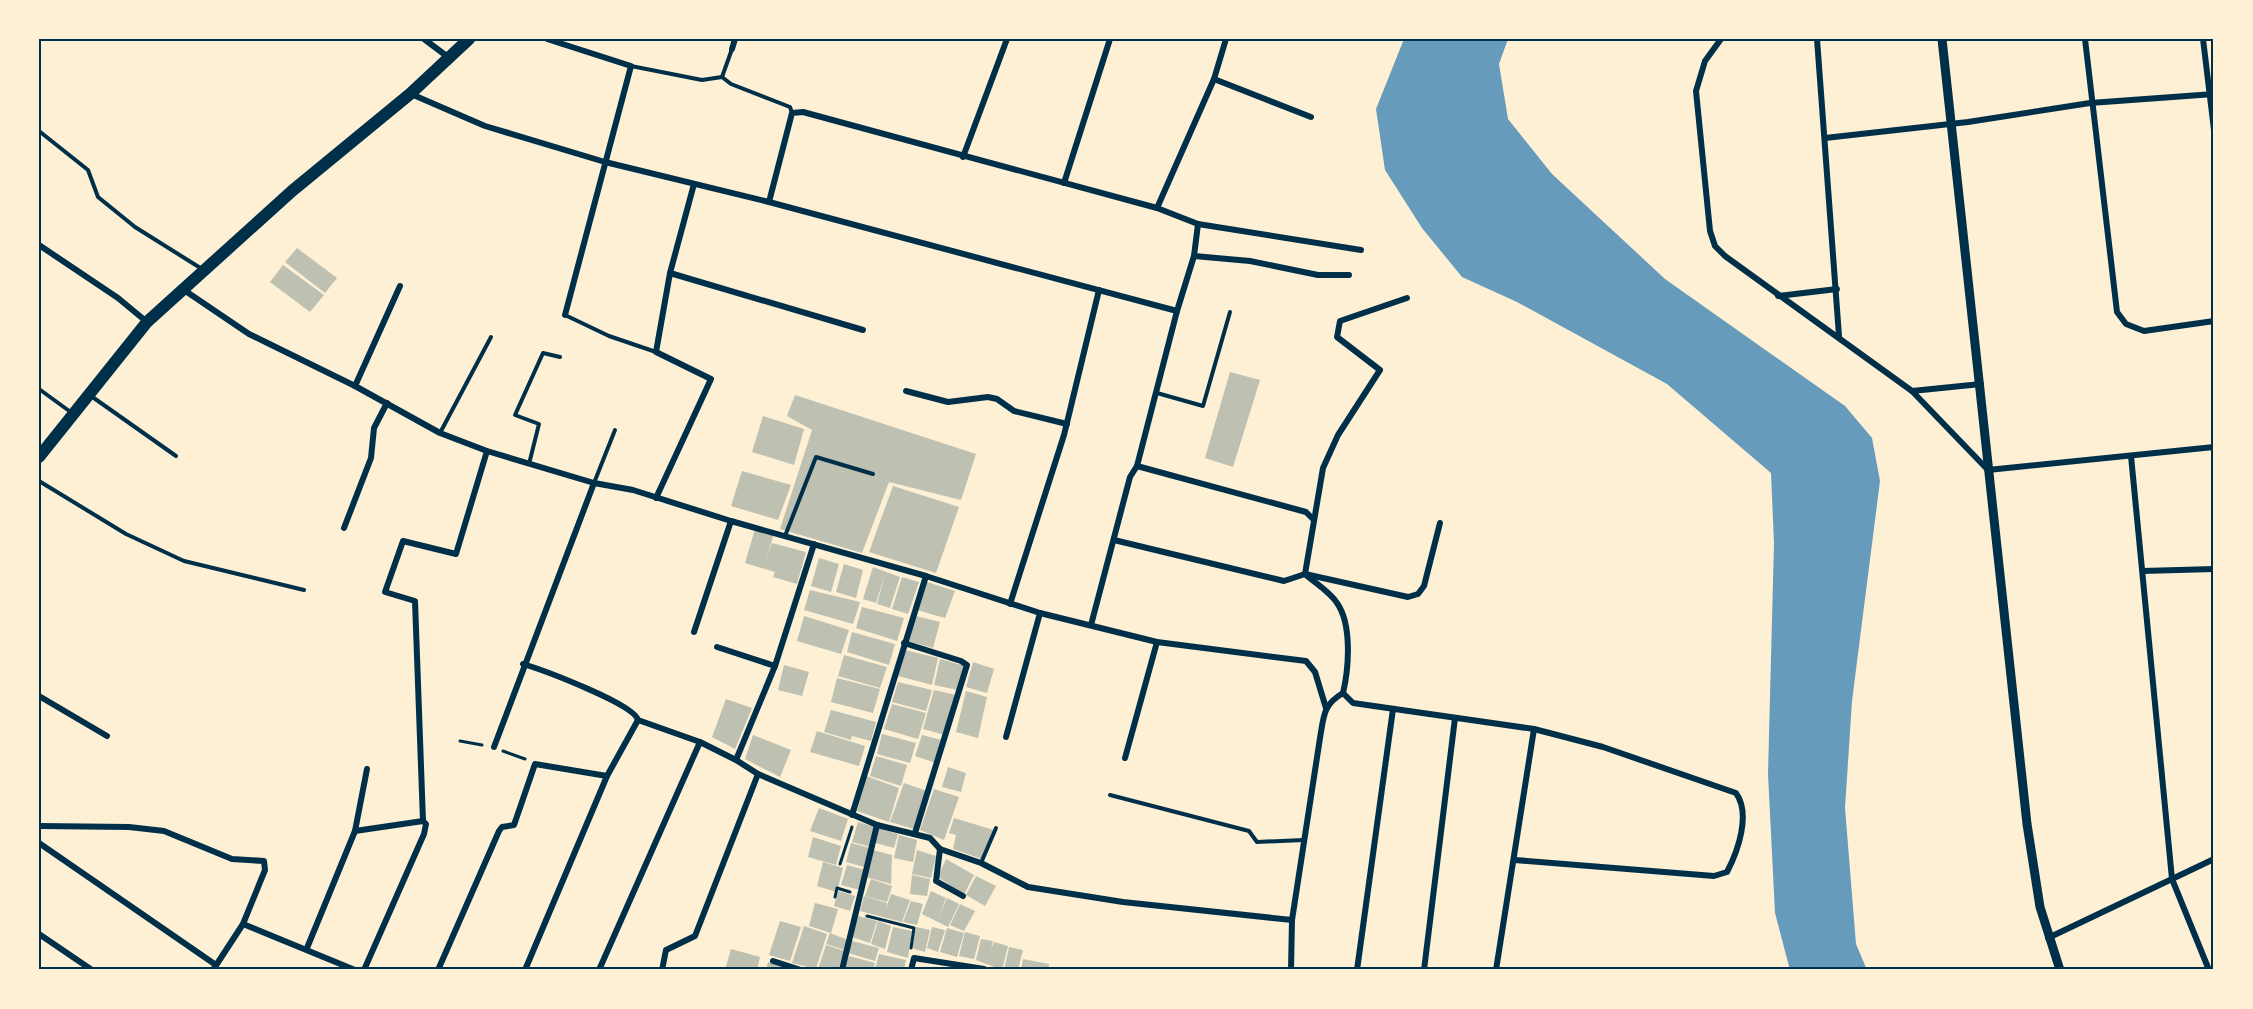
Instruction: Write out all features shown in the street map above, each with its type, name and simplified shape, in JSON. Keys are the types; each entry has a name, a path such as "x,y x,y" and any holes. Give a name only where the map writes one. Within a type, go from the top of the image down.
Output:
{"main road":[{"path":"39,457 147,322 292,191 410,94 469,39"}],"street":[{"path":"424,39 448,57"},
{"path":"547,39 631,66 566,315"},
{"path":"732,49 735,39"},
{"path":"963,157 1006,39"},
{"path":"1064,183 1110,39"},
{"path":"1157,208 1214,79 1226,39"},
{"path":"1721,39 1705,61 1696,91 1710,231 1715,246 1777,296 1839,336 1912,391 1988,470"},
{"path":"1817,39 1839,336"},
{"path":"1942,39 2027,824 2033,871 2048,938 2060,970"},
{"path":"2085,39 2090,103 2117,312 2126,324 2144,331 2214,321"},
{"path":"2203,39 2212,94 2214,130"},
{"path":"1214,79 1311,117"},
{"path":"410,94 485,126 605,162 769,202 1177,311"},
{"path":"1825,138 2090,103 2212,94"},
{"path":"769,202 792,113 803,112 1157,208 1198,224 1361,250"},
{"path":"656,498 711,379 656,352 670,273 694,184"},
{"path":"1091,625 1130,477 1137,466 1177,311 1194,256 1198,224"},
{"path":"39,245 118,298 147,322"},
{"path":"1194,256 1250,261 1318,275 1348,275"},
{"path":"670,273 863,330"},
{"path":"355,386 400,286"},
{"path":"1777,296 1837,289"},
{"path":"184,290 249,334 355,386 440,432 488,452 926,576 1040,613 1157,642 1306,661 1315,672 1326,708"},
{"path":"1010,604 1066,424 1099,290"},
{"path":"1305,574 1323,468 1334,443 1380,370 1337,337 1340,321 1407,298"},
{"path":"1912,391 1981,384"},
{"path":"906,391 948,402 988,397 997,399 1014,411 1066,424"},
{"path":"344,528 371,458 374,428 387,403"},
{"path":"1988,470 2214,447"},
{"path":"364,970 424,825 415,601 385,592 404,541 456,554 488,452"},
{"path":"2131,456 2172,879 2209,970"},
{"path":"1137,466 1306,512 1313,519"},
{"path":"494,747 594,483"},
{"path":"694,632 731,521"},
{"path":"1114,540 1284,581 1305,574 1408,597 1418,594 1424,586 1440,523"},
{"path":"736,759 775,666 814,544"},
{"path":"2143,571 2214,569"},
{"path":"1305,574 1338,604 1341,613 1347,632 1348,661 1343,693"},
{"path":"854,816 904,643 926,576"},
{"path":"1006,737 1040,613"},
{"path":"1125,758 1157,642"},
{"path":"904,643 967,665 915,833"},
{"path":"717,647 775,666"},
{"path":"524,664 633,710 638,720 700,742 736,759 758,774 877,825 930,838 940,849 981,863 1028,887 1123,902 1292,920"},
{"path":"1291,970 1292,920 1326,708 1332,699 1343,693"},
{"path":"1343,693 1353,704 1534,729 1603,747 1736,793 1741,801 1743,816 1733,859 1727,872 1714,876 1515,860"},
{"path":"39,696 107,736"},
{"path":"1357,970 1393,709"},
{"path":"1424,970 1455,717"},
{"path":"525,970 608,777 638,720"},
{"path":"1496,970 1534,729"},
{"path":"599,970 700,742"},
{"path":"438,970 499,831 502,827 514,825 535,764 608,777"},
{"path":"307,948 355,831 367,769"},
{"path":"662,970 666,951 695,936 758,774"},
{"path":"355,831 424,825"},
{"path":"842,970 877,825"},
{"path":"39,826 129,827 164,831 232,859 261,859 265,864 265,870 243,924 214,968 39,843"},
{"path":"940,849 936,881 963,896"},
{"path":"2048,938 2214,859"},
{"path":"243,924 307,948 355,970"},
{"path":"39,934 92,970"},
{"path":"912,970 914,958 984,969"},
{"path":"773,961 801,970"}],"lane":[{"path":"722,77 732,49"},
{"path":"631,66 702,80 722,77 731,84 790,107 792,113"},
{"path":"39,131 88,170 98,197 135,227 204,270"},
{"path":"1157,393 1203,406 1230,312"},
{"path":"566,315 609,336 656,352"},
{"path":"440,432 492,337"},
{"path":"529,464 539,424 515,415 543,353 560,357"},
{"path":"39,389 75,414"},
{"path":"90,395 176,456"},
{"path":"594,483 615,430"},
{"path":"785,536 816,457 873,474"},
{"path":"39,481 126,534 184,561 304,590"},
{"path":"1110,795 1249,831 1257,842 1304,840"},
{"path":"981,863 996,828"}],"path":[{"path":"840,864 854,816"},
{"path":"835,897 837,888 861,895"},
{"path":"857,913 914,928 910,948 914,958"}],"water":[{"path":"1404,39 1508,39 1499,64 1508,119 1552,174 1665,279 1845,406 1872,438 1880,481 1852,701 1845,808 1856,944 1867,970 1790,970 1775,913 1768,774 1774,543 1771,473 1667,384 1517,302 1462,277 1422,228 1385,170 1376,109"}],"building":[{"path":"297,248 337,278 325,293 285,262"},
{"path":"283,265 324,295 310,312 270,282"},
{"path":"1230,372 1260,380 1233,467 1205,458"},
{"path":"795,395 976,454 961,500 889,482 862,553 780,529 812,430 787,416"},
{"path":"763,416 804,429 794,465 752,452"},
{"path":"742,471 791,485 778,520 731,506"},
{"path":"893,486 959,507 936,573 869,552"},
{"path":"755,529 774,534 766,559 772,543 806,552 797,584 773,577 775,572 745,563"},
{"path":"819,558 839,564 831,592 811,586"},
{"path":"844,564 863,570 856,598 836,592"},
{"path":"873,567 900,577 890,608 877,604 885,574 876,603 863,599"},
{"path":"902,577 919,582 908,614 892,609"},
{"path":"927,582 955,591 945,618 918,610"},
{"path":"810,590 860,602 853,624 804,610"},
{"path":"862,607 904,618 897,641 856,628"},
{"path":"804,616 849,630 841,654 797,641"},
{"path":"916,616 940,622 933,648 908,641"},
{"path":"852,632 895,644 889,665 847,652"},
{"path":"905,650 938,658 932,685 898,676"},
{"path":"844,655 887,667 880,688 838,676"},
{"path":"940,659 965,666 958,690 934,685"},
{"path":"973,662 994,669 987,693 966,687"},
{"path":"784,665 809,672 802,696 778,690"},
{"path":"837,678 880,689 873,713 831,702"},
{"path":"898,682 932,690 926,711 892,702"},
{"path":"934,690 956,695 945,735 923,729"},
{"path":"966,691 987,697 978,738 956,732"},
{"path":"726,699 752,708 735,749 712,737"},
{"path":"892,704 926,713 918,739 884,729"},
{"path":"831,710 876,722 871,741 852,736 851,740 824,732"},
{"path":"817,731 865,746 859,766 810,752"},
{"path":"882,734 916,743 910,763 877,754"},
{"path":"753,735 791,750 780,777 745,759"},
{"path":"922,735 942,740 936,763 915,756"},
{"path":"876,756 907,765 901,786 870,776"},
{"path":"948,767 966,773 961,792 942,787"},
{"path":"866,776 899,788 889,822 857,811"},
{"path":"904,783 927,791 914,829 890,822"},
{"path":"934,789 959,797 944,840 920,830"},
{"path":"819,808 848,819 841,841 810,831"},
{"path":"954,818 997,831 982,859 953,849 956,835 949,833"},
{"path":"858,822 898,834 894,848 872,842 871,847 852,842"},
{"path":"899,835 917,840 913,862 894,858"},
{"path":"813,837 841,846 836,865 808,857"},
{"path":"851,843 870,848 864,867 846,862"},
{"path":"873,850 892,855 891,884 866,877"},
{"path":"917,850 936,856 931,878 912,874"},
{"path":"946,859 974,875 964,895 938,877"},
{"path":"823,862 843,868 837,892 817,886"},
{"path":"847,865 865,870 860,890 841,885"},
{"path":"912,875 930,879 927,896 910,894"},
{"path":"976,876 996,886 985,906 966,895"},
{"path":"871,879 892,886 887,902 865,896"},
{"path":"838,891 855,896 850,911 834,906"},
{"path":"931,891 946,898 938,918 947,898 959,904 948,927 922,914"},
{"path":"891,894 910,900 902,922 860,911 864,896 887,903 885,911"},
{"path":"911,901 923,904 917,925 903,922"},
{"path":"815,903 838,909 831,933 809,926"},
{"path":"960,904 975,911 964,931 950,925"},
{"path":"858,916 877,921 870,943 852,937"},
{"path":"780,921 801,927 790,961 769,955"},
{"path":"878,921 891,926 885,949 871,944"},
{"path":"804,926 827,934 816,969 792,963"},
{"path":"893,927 912,931 908,958 887,952"},
{"path":"916,927 930,930 925,952 912,948"},
{"path":"932,927 945,930 938,952 927,948"},
{"path":"947,928 964,933 957,957 940,952"},
{"path":"965,932 980,936 974,959 959,956"},
{"path":"830,933 848,940 845,950 826,944"},
{"path":"981,939 993,941 991,949 994,942 1008,946 1002,970 976,960"},
{"path":"852,941 879,948 875,961 848,953"},
{"path":"826,945 845,951 838,970 818,969"},
{"path":"1009,947 1023,950 1018,970 1004,970"},
{"path":"731,949 760,957 757,970 725,970"},
{"path":"879,954 906,960 904,970 875,970"},
{"path":"849,956 875,963 873,970 844,970"},
{"path":"1023,959 1049,964 1048,970 1021,970"},
{"path":"768,962 788,968 787,970 766,970"}]}
